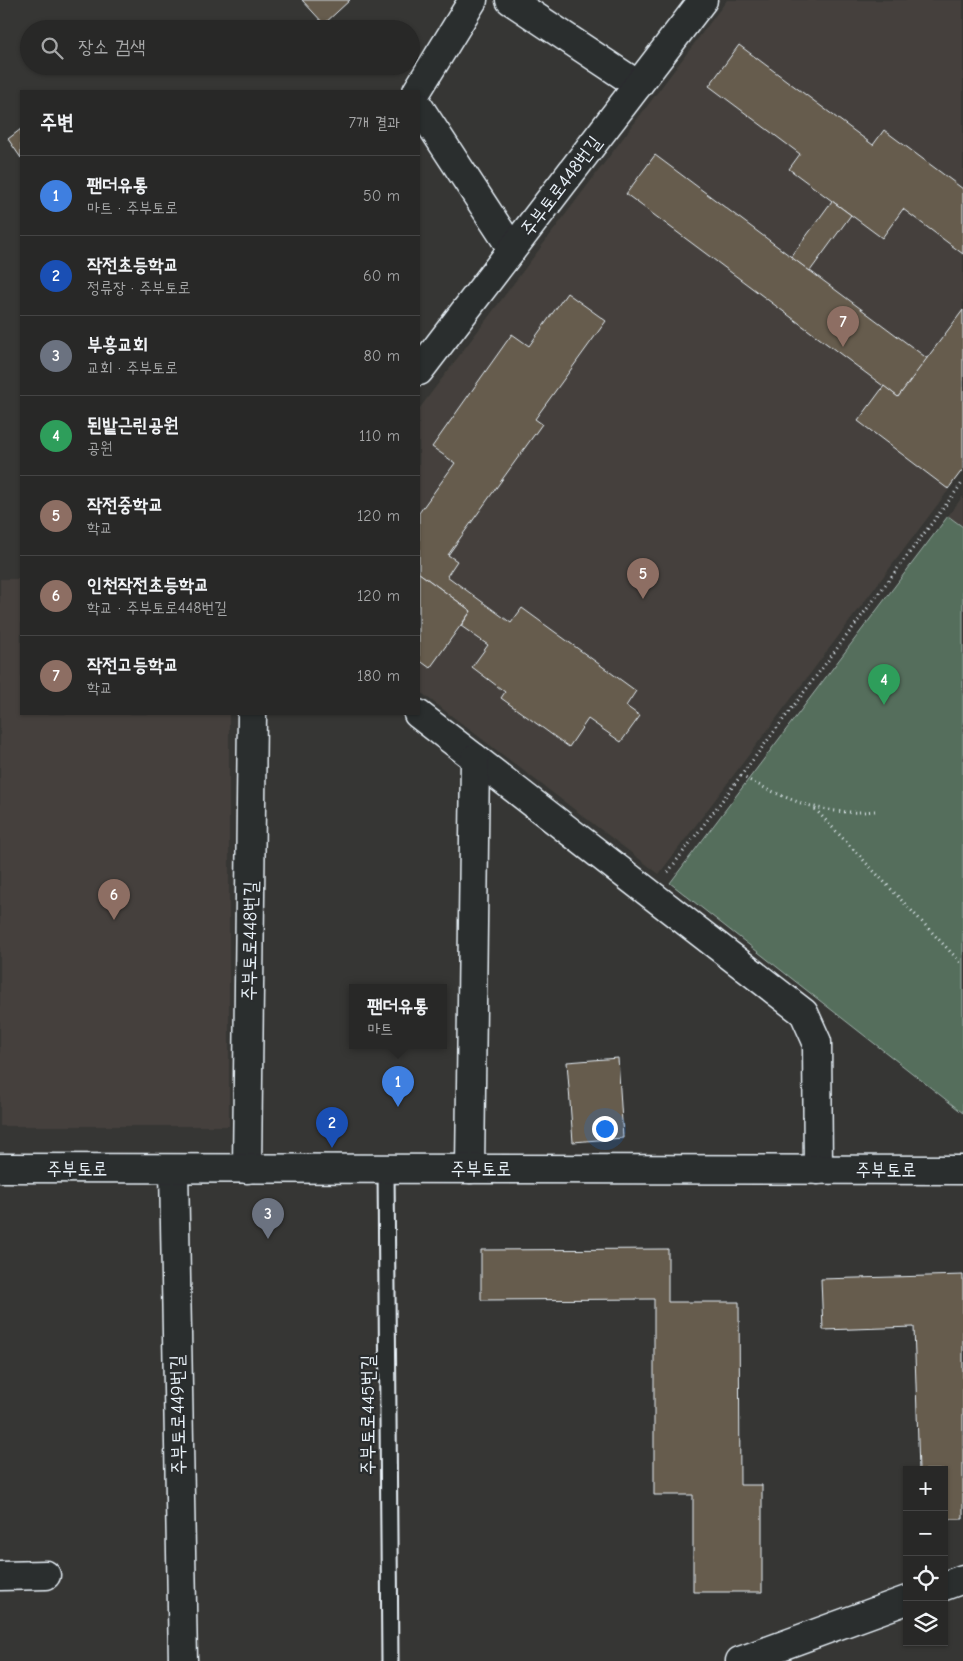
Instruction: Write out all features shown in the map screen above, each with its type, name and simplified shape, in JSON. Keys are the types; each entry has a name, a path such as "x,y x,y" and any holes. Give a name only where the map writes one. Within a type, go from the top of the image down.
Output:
{"street":[{"path":"418,90 473,0"},
{"path":"510,0 638,85"},
{"name":"주부토로448번길","path":"420,370 703,0"},
{"path":"420,109 512,249"},
{"name":"주부토로448번길","path":"247,1169 252,715"},
{"path":"419,715 804,1014 817,1042 818,1170"},
{"path":"470,1169 475,758"},
{"name":"주부토로","path":"0,1168 963,1170"},
{"name":"주부토로449번길","path":"174,1169 183,1661"},
{"path":"0,1576 46,1575"},
{"path":"948,1585 963,1579"},
{"path":"740,1661 904,1601"}],"lane":[{"name":"주부토로445번길","path":"386,1169 390,1661"}],"path":[{"path":"652,895 963,482"},
{"path":"740,776 815,809 838,813 875,811"},
{"path":"815,809 963,964"}],"shaded area":[{"path":"727,0 963,0 963,471 659,874 420,692 420,408"},
{"path":"963,496 963,527 948,516"},
{"path":"0,579 20,579 20,715 229,715 229,1126 0,1126"}],"green space":[{"path":"948,516 963,527 963,1113 670,883"}],"building":[{"path":"302,0 350,0 328,20 320,20"},
{"path":"739,45 873,145 884,130 963,189 963,254 903,209 882,238 789,169 800,154 709,86"},
{"path":"20,130 20,157 8,139"},
{"path":"655,155 928,359 898,397 626,194"},
{"path":"832,201 851,215 810,271 791,257"},
{"path":"567,293 606,321 535,419 542,424 448,555 457,561 447,576 511,623 522,608 636,691 626,706 640,716 621,742 588,719 569,747 501,698 505,692 472,667 488,645 461,626 471,611 420,574 420,512 455,463 432,447 512,334 529,346"},
{"path":"963,310 963,469 948,489 858,421 884,386 898,397"},
{"path":"420,574 471,611 430,668 420,661"},
{"path":"618,1058 623,1138 573,1142 567,1062"},
{"path":"668,1249 668,1302 739,1302 740,1485 762,1485 762,1592 693,1592 693,1495 654,1495 654,1299 481,1300 481,1250"},
{"path":"963,1275 963,1519 948,1519 948,1466 919,1466 914,1327 823,1330 821,1279"}],"place":[{"name":"작전고등학교","path":"843,347"},
{"name":"작전중학교","path":"643,599"},
{"name":"된밭근린공원","path":"884,705"},
{"name":"인천작전초등학교","path":"114,920"},
{"name":"팬더유통","path":"398,1107"},
{"name":"작전초등학교","path":"332,1148"},
{"name":"부흥교회","path":"268,1239"}]}
